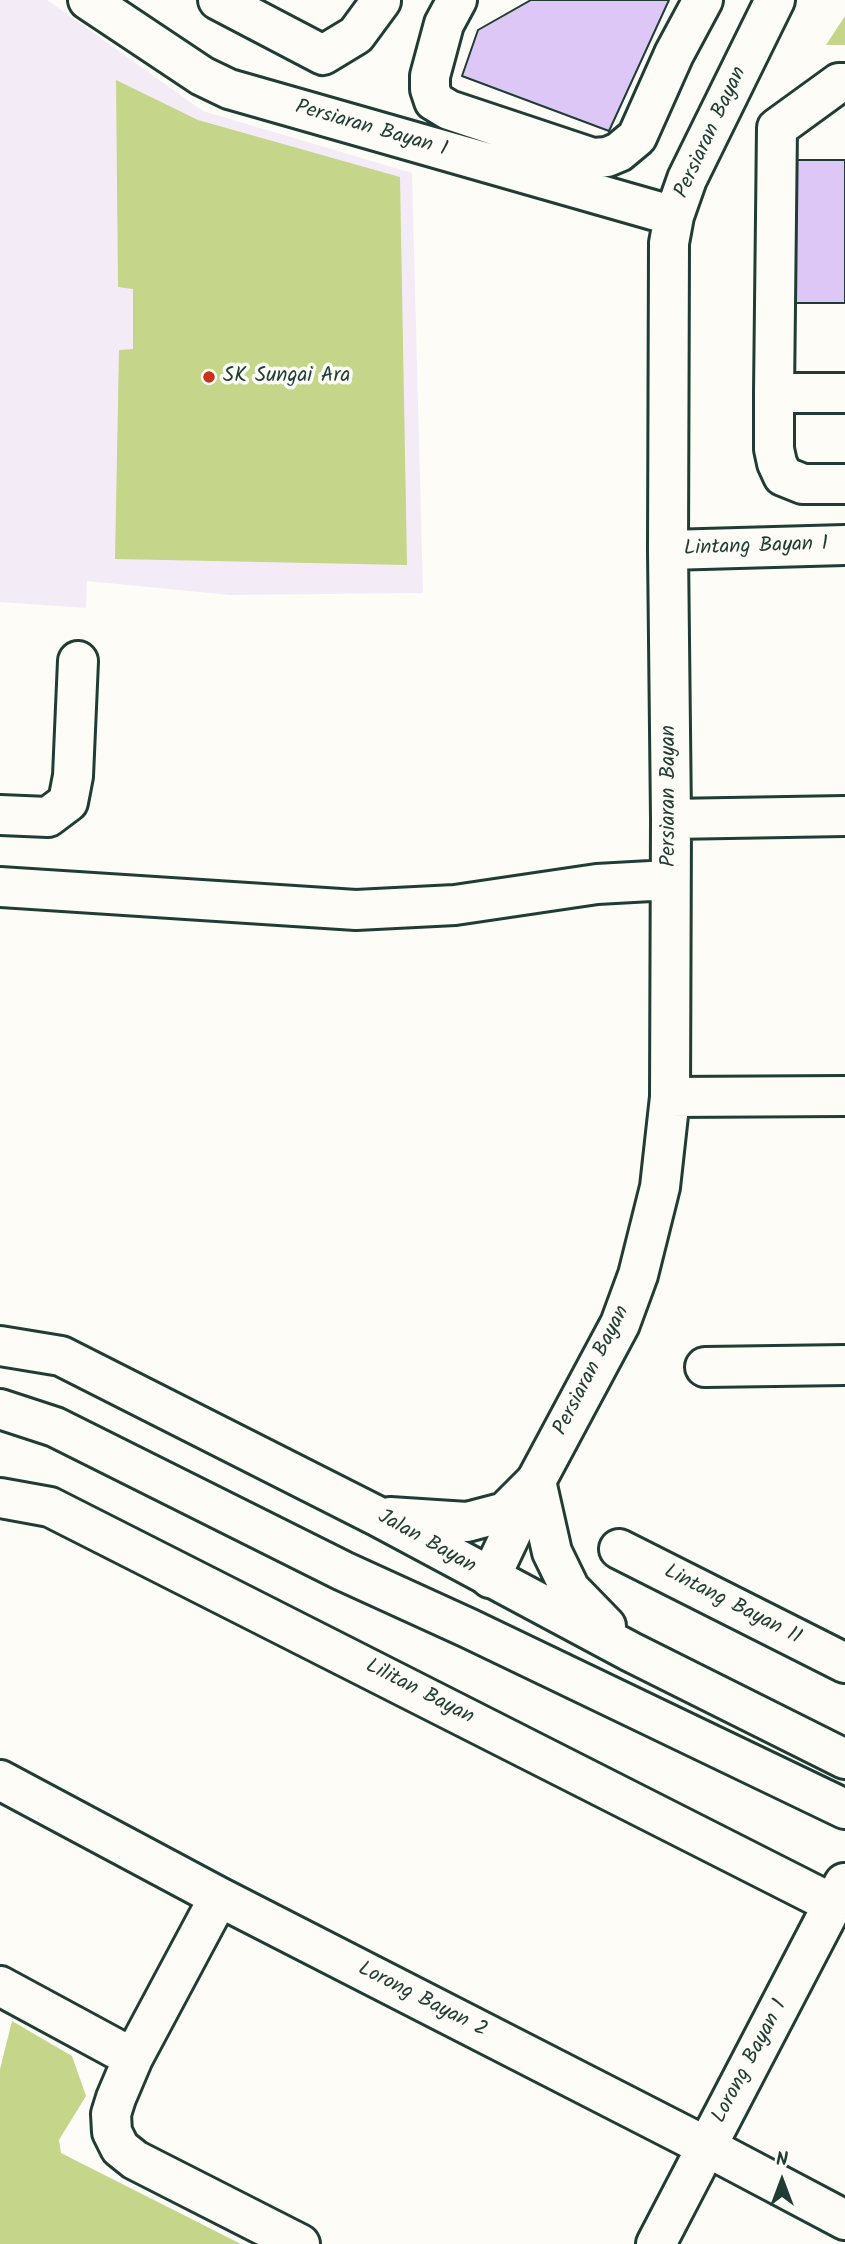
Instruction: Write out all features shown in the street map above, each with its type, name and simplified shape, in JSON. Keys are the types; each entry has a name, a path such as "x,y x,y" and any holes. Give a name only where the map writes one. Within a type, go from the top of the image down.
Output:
{"street":[{"name":"Persiaran Bayan 1","path":"89,0 202,76 229,89 674,216"},
{"path":"218,0 323,55 356,35 380,0"},
{"path":"457,0 444,24 430,76 430,89 435,101 449,110 593,159 619,152 637,137 674,54 704,0"},
{"name":"Persiaran Bayan","path":"490,1578 536,1481 621,1324 638,1275 660,1187 670,1097 669,243 674,216 687,179 775,0"},
{"path":"845,82 839,83 777,128 774,393 774,449 783,476 803,484 845,484"},
{"path":"774,393 845,393"},
{"name":"Lintang Bayan 1","path":"668,550 845,545"},
{"path":"0,815 48,817 68,802 73,776 78,661"},
{"path":"671,819 845,816"},
{"path":"0,887 356,910 455,905 597,884 669,880"},
{"path":"670,1097 845,1096"},
{"name":"Jalan Bayan","path":"0,1346 61,1356 377,1516 490,1578 845,1759"},
{"path":"705,1367 845,1365"},
{"path":"0,1409 55,1427 343,1571 845,1809"},
{"path":"377,1516 467,1522 505,1512 536,1481"},
{"path":"536,1481 552,1552 569,1589 631,1651"},
{"name":"Lilitan Bayan","path":"0,1498 50,1507 63,1513 837,1907"},
{"name":"Lintang Bayan 11","path":"619,1549 845,1663"},
{"path":"343,1571 408,1583 452,1598 465,1598 476,1594 490,1578"},
{"path":"490,1578 484,1598 485,1610 494,1620 608,1695"},
{"name":"Lorong Bayan 2","path":"0,1780 219,1897 845,2220"},
{"path":"219,1897 133,2059 111,2114 112,2132 120,2148 135,2160 300,2244"},
{"name":"Lorong Bayan 1","path":"656,2244 837,1907"},
{"path":"0,1986 133,2059"}],"shaded area":[{"name":"SK Sungai Ara","path":"0,0 47,0 203,111 412,173 423,593 230,595 87,581 86,608 0,602"}],"green space":[{"path":"845,16 845,45 826,45"},
{"path":"116,80 198,120 400,177 407,565 115,559 119,350 133,349 133,289 118,287"},
{"path":"12,2021 72,2056 86,2096 59,2140 61,2153 241,2244 0,2244 0,2069"}],"building":[{"path":"531,0 669,0 609,131 462,76 478,30"},
{"path":"790,160 845,160 845,303 789,303"}],"place":[{"name":"SK Sungai Ara","path":"209,377"}]}
